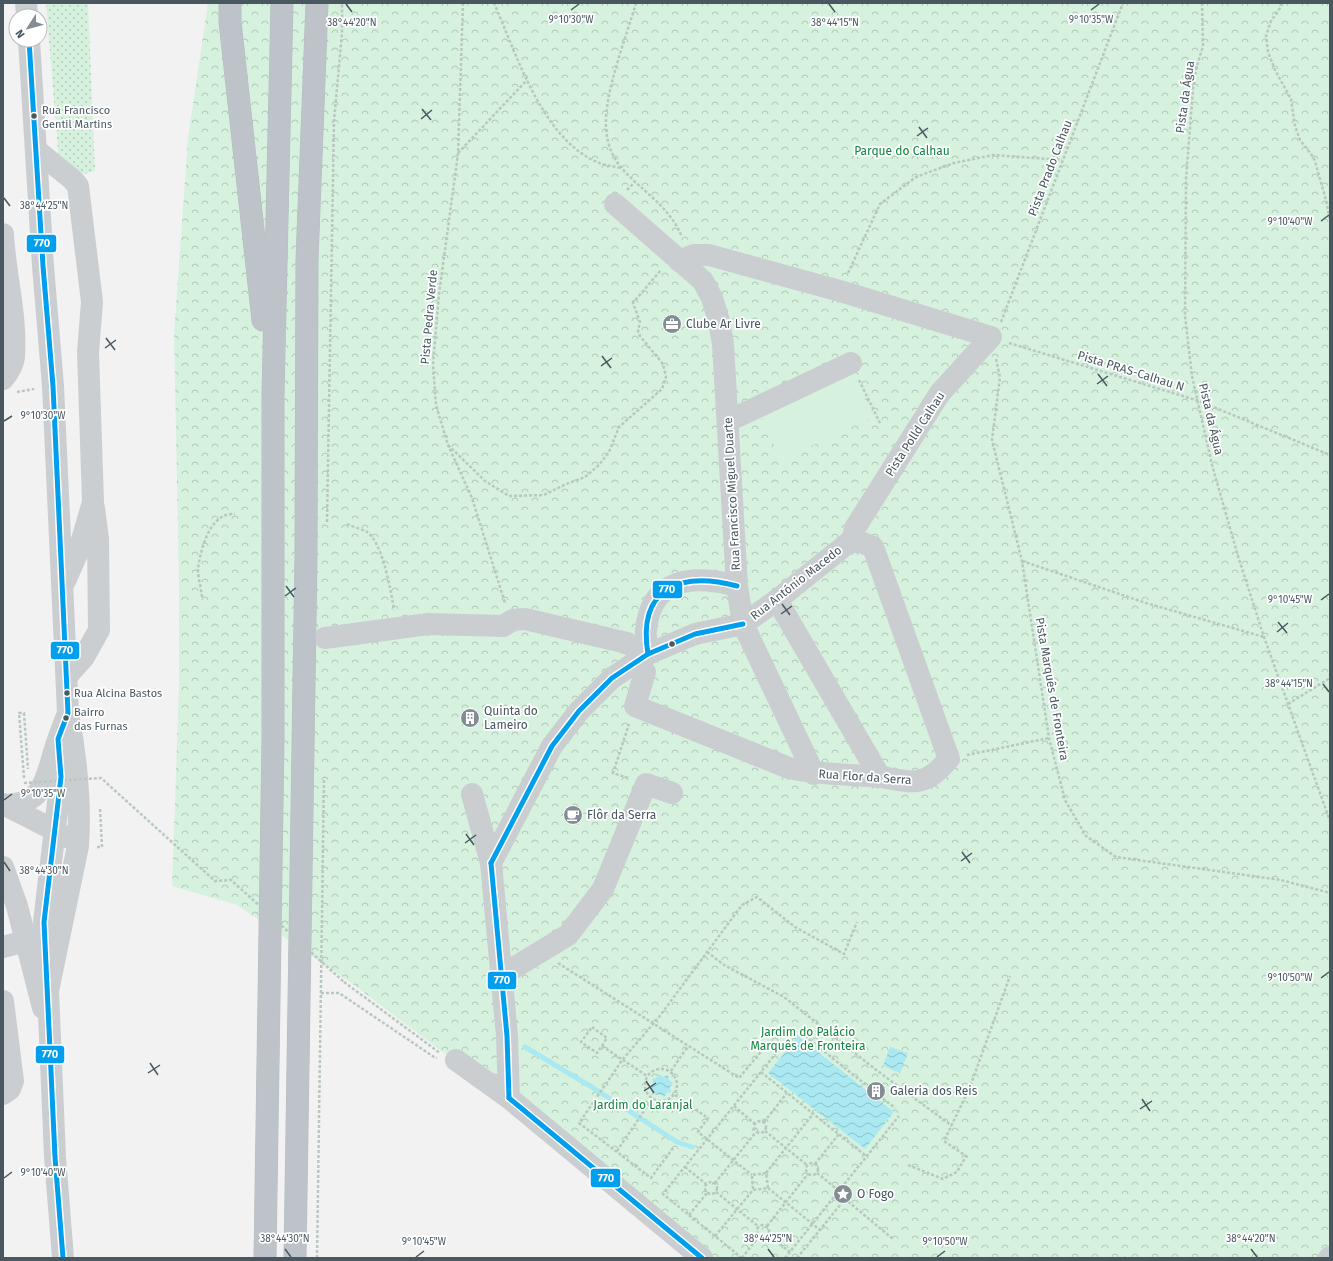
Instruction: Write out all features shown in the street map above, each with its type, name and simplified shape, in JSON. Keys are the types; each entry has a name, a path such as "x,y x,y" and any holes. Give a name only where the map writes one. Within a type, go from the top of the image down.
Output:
{"highway":[{"path":"230,3 230,22 243,149 273,395"},
{"path":"265,1258 273,730 273,395 282,3"},
{"path":"295,1258 306,547 307,260 317,3"}],"street":[{"path":"30,48 53,386 68,714 75,746 79,830 73,872 48,991"},
{"path":"36,150 72,179 78,186 92,302 88,352 93,502 98,539 99,630 84,657 67,676"},
{"name":"Rua Francisco Miguel Duarte","path":"615,204 703,281 710,292 719,321 723,344 737,586 743,624 814,774"},
{"path":"3,234 4,267 11,295 14,358 7,386"},
{"path":"679,261 694,255 709,255 840,291 991,338"},
{"name":"Pista Polld Calhau","path":"853,539 855,528 940,393 991,338"},
{"path":"728,421 851,363"},
{"path":"63,586 80,546 93,502"},
{"path":"853,539 873,547 949,759"},
{"name":"Rua António Macedo","path":"491,863 552,746 579,711 612,678 643,657 695,634 743,624 777,600 853,539"},
{"path":"635,706 645,672 643,657 647,620 652,603 663,592 677,584 702,581 722,582 737,586"},
{"path":"777,600 880,777"},
{"path":"325,638 428,624 503,626 513,620 525,619 627,643 638,650 643,657"},
{"name":"Rua Flor da Serra","path":"635,706 789,768 814,774 880,777 916,781 927,778 937,772 949,759"},
{"path":"4,805 23,803 32,799 39,792 44,784 58,739 68,714"},
{"path":"58,739 60,777 44,922 55,1157 63,1258"},
{"path":"502,975 540,950 568,935 603,889 646,784 672,792"},
{"path":"472,794 491,863 507,1036 509,1098"},
{"path":"4,805 65,837 68,843 73,872"},
{"path":"3,867 17,906 49,1031"},
{"path":"3,947 26,941"},
{"path":"3,1001 14,1080 10,1089 3,1094"},
{"path":"456,1060 509,1098 702,1258"}],"path":[{"name":"Pista Pedra Verde","path":"463,3 458,154 439,294 433,364 436,405 448,445 472,498 508,611 513,620"},
{"path":"494,3 527,80 542,110 562,135 584,155 602,164 621,168"},
{"path":"448,445 485,481 509,496 544,495 566,484 585,477 600,465 609,452 619,427 662,389 666,377 663,364 640,336 638,331 640,322 633,303 658,273 668,264 679,261 682,256 684,244 677,226 667,213 615,161 608,140 606,128 606,113 618,64 636,3"},
{"name":"Pista Prado Calhau","path":"991,338 1000,325 1123,3"},
{"name":"Pista da Água","path":"1202,3 1203,46 1196,69 1188,140 1185,316 1192,376 1199,401 1212,465 1238,556 1264,637 1330,821"},
{"path":"1281,3 1280,8 1271,21 1266,36 1268,52 1275,70 1292,99 1295,126 1300,140 1314,158 1330,219"},
{"path":"458,154 527,80"},
{"path":"840,291 880,204 916,177 954,162 993,155 1062,160"},
{"name":"Pista PRAS-Calhau N","path":"991,338 1199,401 1330,455"},
{"name":"Pista Marquês de Fronteira","path":"991,338 1000,377 992,440 1022,562 1049,738 1065,800 1086,836 1116,857 1281,880 1330,893"},
{"path":"851,363 880,423"},
{"path":"7,386 53,386"},
{"path":"202,597 198,569 203,547 208,534 216,521 226,515 235,514"},
{"path":"347,524 367,532 380,550 397,628"},
{"path":"1022,562 1146,603 1264,637"},
{"path":"1288,704 1330,678"},
{"path":"635,706 613,772 646,784"},
{"path":"28,770 24,713 19,713 24,782 101,778 215,881 231,880 344,982 440,1054 456,1060"},
{"path":"949,759 1049,738"},
{"path":"28,778 29,785"},
{"path":"673,1148 651,1178 579,1123 623,1060 653,1023 742,905 757,897 795,927 844,954 857,922"},
{"path":"540,950 548,957 739,1078 769,1042"},
{"path":"707,952 724,964 784,997 875,1070 952,1126"},
{"path":"908,1165 943,1179 957,1172 966,1156 944,1141 970,1087 1010,976"},
{"path":"321,992 339,993 434,1057 456,1060"},
{"path":"592,1027 607,1038 602,1046 597,1053 581,1042 592,1027"},
{"path":"759,1236 742,1258 663,1194 793,1032"},
{"path":"801,1034 895,1108"},
{"path":"602,1046 647,1076"},
{"path":"671,1071 688,1046"},
{"path":"657,1069 671,1071 678,1082 675,1095 666,1102 652,1099 645,1087 647,1076 657,1069"},
{"path":"761,1072 866,1156"},
{"path":"764,1122 787,1093"},
{"path":"675,1095 708,1118 698,1132 752,1175 766,1173 813,1114"},
{"path":"617,1152 652,1099"},
{"path":"734,1106 755,1124"},
{"path":"785,1258 899,1116"},
{"path":"755,1124 758,1121 764,1122"},
{"path":"764,1122 766,1125 765,1131"},
{"path":"755,1124 754,1128 756,1132"},
{"path":"765,1131 808,1165"},
{"path":"756,1132 760,1133 765,1131"},
{"path":"715,1183 756,1132"},
{"path":"816,1164 839,1134"},
{"path":"808,1165 812,1163 816,1164"},
{"path":"816,1164 818,1169 817,1173"},
{"path":"808,1165 806,1170 808,1174"},
{"path":"685,1167 706,1184"},
{"path":"766,1173 768,1188 820,1230"},
{"path":"817,1173 839,1191"},
{"path":"808,1174 814,1175 817,1173"},
{"path":"767,1226 808,1174"},
{"path":"752,1175 753,1190"},
{"path":"706,1184 710,1182 715,1183"},
{"path":"715,1183 718,1189 716,1192"},
{"path":"706,1184 705,1188 707,1193"},
{"path":"715,1236 753,1190 768,1188"},
{"path":"707,1193 711,1195 716,1192"},
{"path":"716,1192 759,1227"},
{"path":"689,1215 707,1193"},
{"path":"797,1258 845,1199 893,1239"},
{"path":"759,1227 763,1225 767,1226"},
{"path":"767,1226 769,1231 768,1234"},
{"path":"759,1227 757,1231 759,1236"},
{"path":"768,1234 790,1252"},
{"path":"759,1236 763,1237 768,1234"}],"green space":[{"path":"46,3 88,3 95,171 84,174 59,163 48,28 48,8 46,8"},
{"path":"208,3 1330,3 1330,1258 701,1258 490,1088 350,982 237,905 172,886 179,686 179,583 174,334 188,138"},
{"path":"851,367 873,417 781,460 758,410"}],"water":[{"path":"798,1036 894,1112 865,1149 768,1073"},
{"path":"890,1047 908,1053 900,1073 883,1066"},
{"path":"659,1074 663,1077 668,1075 669,1080 673,1083 670,1087 671,1092 667,1093 664,1097 659,1094 655,1095 654,1090 650,1088 653,1083 652,1079 656,1078"}],"waterway":[{"path":"525,1047 595,1089 677,1142 692,1147"}],"transit line":[{"name":"770","path":"29,48 43,266 53,386 68,713 58,739 61,777 44,922 55,1157 63,1258"},
{"name":"770","path":"648,654 646,632 649,613 656,600 667,590 681,584 698,581 716,582 737,586"},
{"name":"770","path":"491,863 552,746 579,711 612,678 648,654 695,634 743,624"},
{"name":"770","path":"491,863 507,1036 509,1098"},
{"name":"770","path":"509,1098 702,1258"}],"place":[{"name":"Rua Francisco Gentil Martins","path":"34,116"},
{"name":"Clube Ar Livre","path":"672,324"},
{"name":"Rua Alcina Bastos","path":"67,693"},
{"name":"Bairro das Furnas","path":"66,718"},
{"name":"Quinta do Lameiro","path":"470,718"},
{"name":"Flôr da Serra","path":"573,815"},
{"name":"Galeria dos Reis","path":"876,1091"},
{"name":"O Fogo","path":"843,1194"}],"park label":[{"name":"Parque do Calhau","path":"902,151"},
{"name":"Jardim do Palácio Marquês de Fronteira","path":"808,1039"},
{"name":"Jardim do Laranjal","path":"643,1105"}]}
